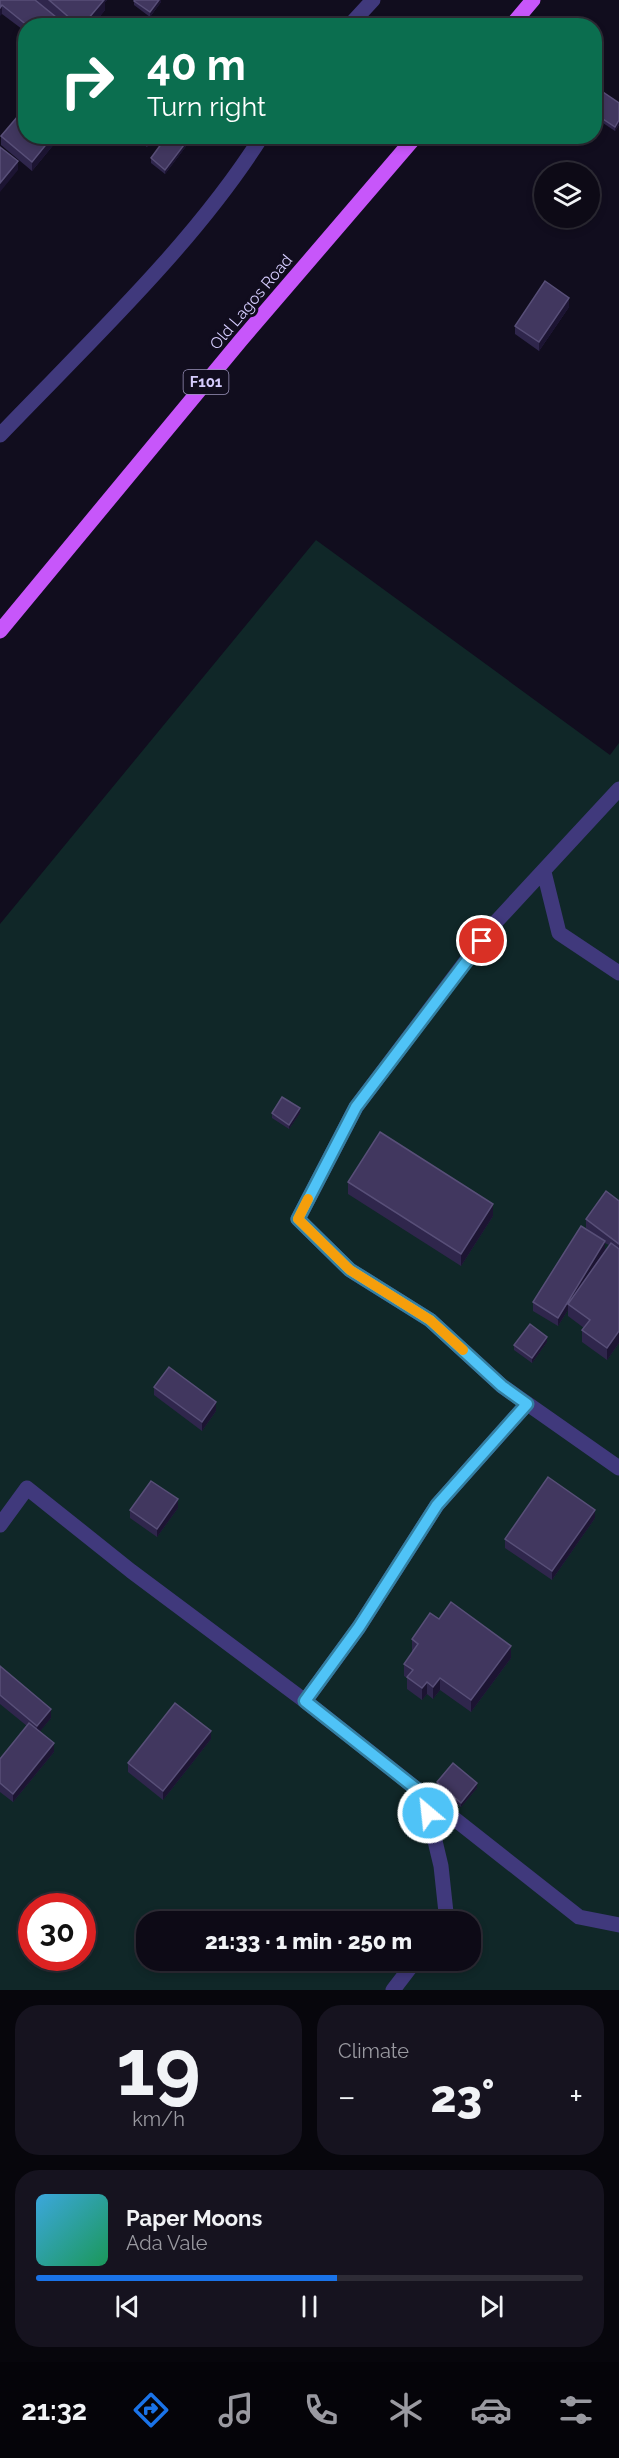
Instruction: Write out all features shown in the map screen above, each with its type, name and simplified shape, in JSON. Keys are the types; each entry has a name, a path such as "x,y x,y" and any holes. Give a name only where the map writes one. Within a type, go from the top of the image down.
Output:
{"main road":[{"path":"518,18 533,0"},
{"name":"Old Lagos Road","path":"0,631 241,340 409,144"}],"street":[{"path":"356,18 373,0"},
{"path":"0,435 169,257 257,144"},
{"path":"619,789 494,924 356,1107 298,1219 350,1270 430,1320 502,1386 619,1468"},
{"path":"544,872 559,933 619,973"},
{"path":"305,1701 359,1627 437,1505 527,1404"},
{"path":"0,1525 27,1488 131,1571 305,1701 579,1917 619,1925"},
{"path":"424,1795 441,1866 446,1911"},
{"path":"393,1990 408,1971"}],"green space":[{"path":"316,540 610,755 619,743 619,1990 0,1990 0,924"}],"building":[{"path":"0,0 35,0 57,18 18,18 2,5 0,8"},
{"path":"49,0 104,0 89,18 70,18"},
{"path":"135,0 159,0 150,12"},
{"path":"602,91 619,103 619,120 615,127 602,118"},
{"path":"18,116 18,144 47,144 32,162 1,136"},
{"path":"161,144 185,144 165,170 151,158"},
{"path":"0,147 18,161 0,183"},
{"path":"545,281 569,298 539,342 515,326"},
{"path":"282,1097 300,1108 289,1125 272,1113"},
{"path":"380,1132 493,1204 461,1254 348,1182"},
{"path":"606,1191 619,1201 619,1244 586,1219"},
{"path":"581,1226 605,1241 558,1318 533,1302"},
{"path":"611,1243 619,1249 619,1331 607,1348 582,1330 590,1320 568,1304"},
{"path":"530,1324 547,1337 532,1358 514,1345"},
{"path":"169,1367 216,1402 202,1422 154,1387"},
{"path":"548,1477 595,1510 552,1571 505,1539"},
{"path":"151,1481 178,1499 157,1529 130,1510"},
{"path":"451,1602 511,1646 471,1700 440,1678 433,1687 427,1682 422,1688 407,1677 413,1670 404,1664 418,1644 412,1639 430,1613 439,1619"},
{"path":"0,1666 51,1709 37,1726 0,1695"},
{"path":"175,1703 211,1731 163,1791 128,1763"},
{"path":"29,1723 54,1743 13,1794 0,1783 0,1759"},
{"path":"453,1763 477,1783 461,1803 437,1782"}],"slow traffic":[{"path":"308,1199 298,1219 350,1270 430,1320 463,1350"}],"route":[{"path":"428,1813 424,1795 305,1701 359,1627 437,1505 527,1404 502,1386 430,1320 350,1270 298,1219 356,1107 407,1043 482,941"}]}
